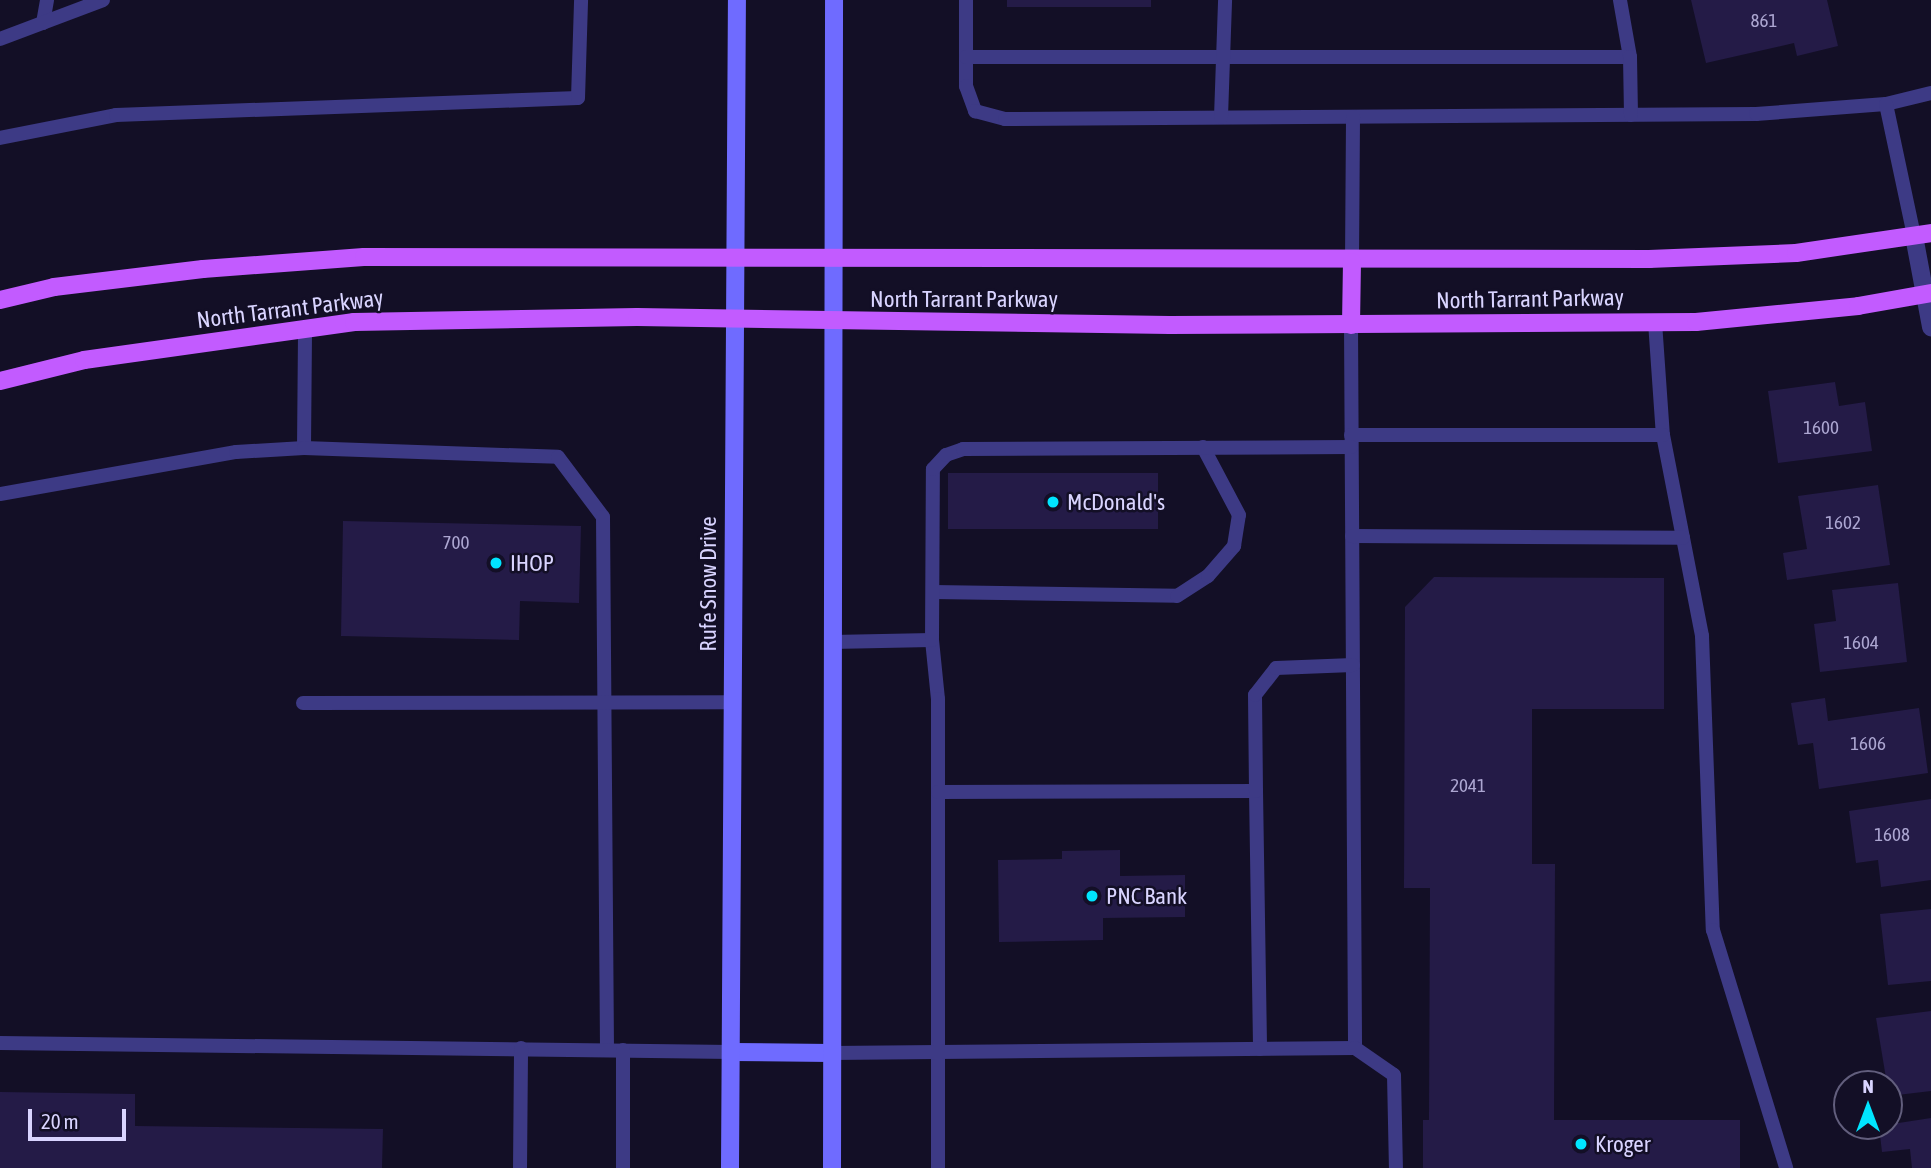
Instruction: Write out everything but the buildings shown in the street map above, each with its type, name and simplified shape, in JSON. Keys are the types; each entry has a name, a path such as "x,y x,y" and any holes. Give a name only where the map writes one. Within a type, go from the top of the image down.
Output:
{"main road":[{"name":"Rufe Snow Drive","path":"730,1168 737,0"},
{"path":"832,1168 834,0"},
{"name":"North Tarrant Parkway","path":"0,300 54,287 203,269 364,257 735,255 1352,262 1796,253 1923,234"},
{"path":"1351,325 1352,262"},
{"name":"North Tarrant Parkway","path":"0,381 85,360 305,328 386,321 734,320 833,323 1351,325 1655,322 1773,316 1928,294"},
{"path":"732,1052 831,1053"}],"street":[{"path":"1923,234 1931,327"}],"lane":[{"path":"43,23 47,0"},
{"path":"0,39 103,0"},
{"path":"0,138 116,115 578,98 581,0"},
{"path":"966,0 966,86 975,111 1005,119 1769,114 1886,104 1931,93"},
{"path":"1221,117 1225,0"},
{"path":"1619,0 1630,57 1631,115"},
{"path":"966,57 1630,57"},
{"path":"1886,104 1923,234"},
{"path":"1352,262 1353,117"},
{"path":"1655,322 1663,435 1703,648 1713,930 1786,1168"},
{"path":"1351,325 1355,1048"},
{"path":"304,448 305,328"},
{"path":"938,1168 940,1052 938,792 932,640 933,469 946,455 963,449 1203,447 1351,441 1663,435"},
{"path":"933,593 1177,596 1208,576 1234,546 1239,515 1203,447"},
{"path":"0,494 120,469 304,448 558,457 603,517 607,1049"},
{"path":"1352,536 1683,538"},
{"path":"832,642 932,640"},
{"path":"1260,1049 1255,695 1276,668 1353,665"},
{"path":"303,703 733,702"},
{"path":"938,792 1256,791"},
{"path":"0,1043 732,1052"},
{"path":"520,1168 521,1048"},
{"path":"831,1053 1355,1048 1394,1075 1396,1168"},
{"path":"623,1050 623,1168"}],"place":[{"name":"McDonald's","path":"1053,502"},
{"name":"IHOP","path":"496,563"},
{"name":"PNC Bank","path":"1092,896"},
{"name":"Kroger","path":"1581,1144"}]}
